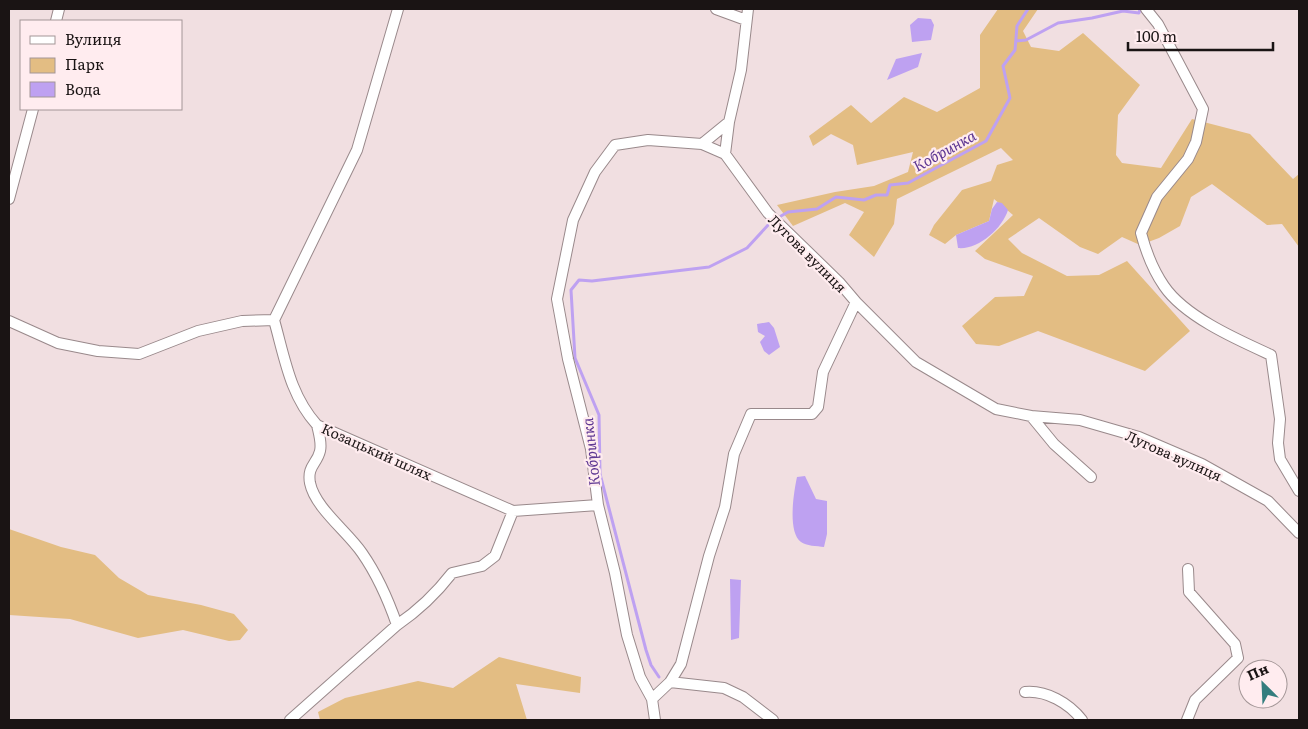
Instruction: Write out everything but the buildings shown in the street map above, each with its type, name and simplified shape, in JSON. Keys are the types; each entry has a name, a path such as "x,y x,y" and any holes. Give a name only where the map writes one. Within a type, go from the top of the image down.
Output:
{"street":[{"path":"9,321 58,343 98,351 140,354 198,331 242,321 274,320 357,150 398,9"},
{"path":"716,9 746,20"},
{"path":"655,720 652,699 640,676 627,635 615,573 598,505 591,449 568,359 557,299 573,220 595,172 615,145 648,140 702,144 725,154 728,122 742,70 748,9"},
{"path":"1146,9 1167,40 1203,109 1196,142 1188,159 1157,197 1141,233 1149,260 1165,288 1185,308 1245,344 1271,355 1280,419 1280,459 1299,491"},
{"path":"9,199 32,110"},
{"path":"702,144 728,122"},
{"name":"Лугова вулиця","path":"725,154 768,213 840,282 856,302 916,362 996,409 1031,416 1080,420 1140,437 1202,464 1268,501 1299,533"},
{"name":"Лугова вулиця","path":"670,682 681,664 709,556 725,507 734,454 751,414 812,414 818,407 824,372 856,302"},
{"name":"Козацький шлях","path":"274,320 293,385 303,409 317,425 513,512 598,505"},
{"path":"1031,416 1054,444 1091,477"},
{"path":"317,425 321,442 320,453 310,466 310,483 331,516 361,551 378,577 397,625"},
{"path":"290,720 397,625 420,609 436,594 452,573 482,566 495,556 513,512"},
{"path":"1187,720 1195,700 1238,658 1235,644 1189,592 1188,569"},
{"path":"652,699 670,682 724,688 743,698 773,720"},
{"path":"1025,692 1039,691 1056,699 1076,712 1082,720"}],"green space":[{"path":"998,9 1038,9 1023,31 1031,47 1059,51 1083,33 1140,85 1118,115 1116,155 1122,163 1161,168 1192,119 1250,134 1293,179 1299,174 1299,247 1282,224 1267,225 1212,184 1191,197 1180,226 1159,238 1140,245 1122,237 1098,254 1080,247 1039,218 1008,239 1022,253 1067,276 1099,275 1127,261 1190,331 1145,371 1038,331 999,346 976,344 962,326 995,297 1024,296 1033,276 985,259 975,251 1013,215 994,199 989,221 956,235 945,244 929,235 934,225 962,190 991,181 997,165 1013,160 1001,148 897,199 894,224 874,257 849,235 864,212 845,203 793,226 777,205 835,192 874,186 908,172 913,152 857,165 853,145 831,134 813,146 809,136 851,105 871,123 904,97 937,112 980,88 980,35"},
{"path":"9,529 61,547 95,555 119,578 148,595 201,605 234,614 248,630 240,640 229,641 183,630 138,638 70,619 9,615"},
{"path":"499,657 581,677 580,693 516,684 527,720 320,720 318,712 345,698 418,681 453,688"}],"water":[{"path":"918,18 931,19 934,25 931,40 912,42 910,25"},
{"path":"922,53 918,67 887,80 896,59"},
{"path":"997,202 1002,203 1008,210 995,231 973,246 958,248 956,235 989,221 992,209"},
{"path":"769,322 774,328 780,347 769,355 764,351 760,342 765,336 758,332 757,324"},
{"path":"805,476 816,499 827,501 827,534 824,547 801,542 794,530 794,492 797,477"},
{"path":"730,579 741,580 739,638 731,640"}],"waterway":[{"name":"Кобринка","path":"781,216 788,212 817,209 836,197 864,200 876,195 887,195 890,185 908,183 986,141 1010,98 1003,66 1015,50 1017,26 1028,9"},
{"path":"1016,41 1026,40 1058,23 1123,11 1139,13 1140,9"},
{"name":"Кобринка","path":"659,677 651,665 646,650 600,474 599,415 575,358 571,290 579,280 592,281 709,267 747,248 769,224"}]}
